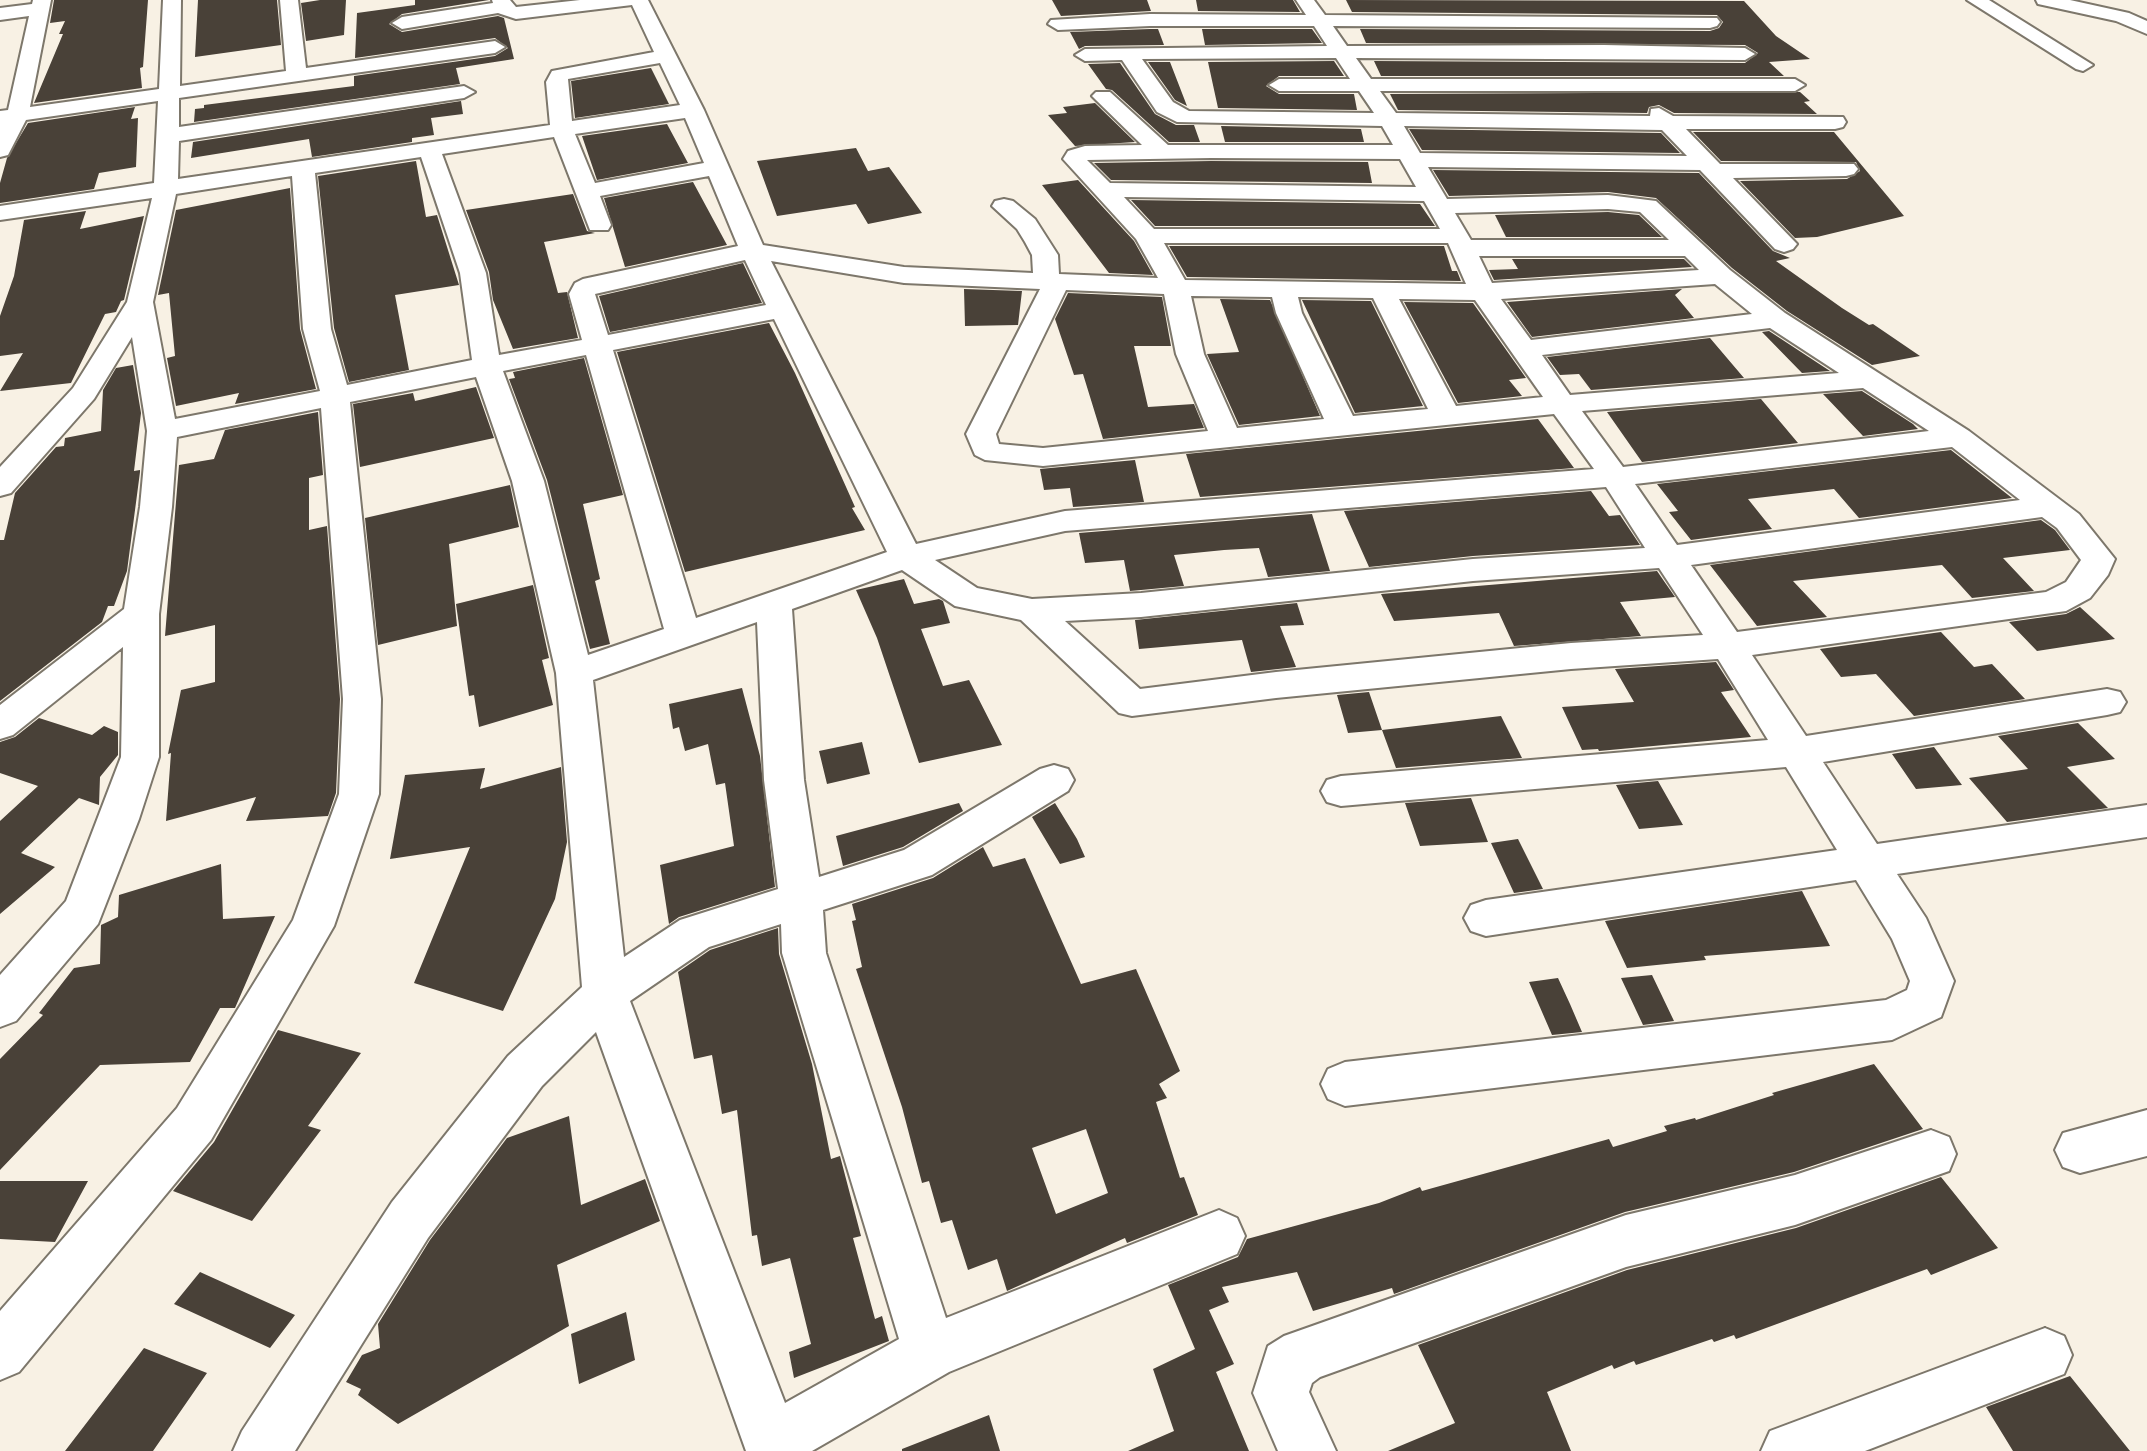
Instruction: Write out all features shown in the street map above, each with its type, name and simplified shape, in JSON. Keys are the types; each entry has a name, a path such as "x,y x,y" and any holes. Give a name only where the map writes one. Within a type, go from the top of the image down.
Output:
{"street":[{"path":"0,486 84,393 140,302 165,193 172,0"},
{"path":"289,0 296,73"},
{"path":"396,0 410,58"},
{"path":"402,23 502,4 506,12 516,13 629,0"},
{"path":"639,0 693,110 781,310 906,557 967,598 1032,611 1141,605 1473,570 1668,557 2049,506"},
{"path":"1544,0 1573,22 1640,85 1665,123 1784,244"},
{"path":"1976,0 2083,65"},
{"path":"2045,0 2122,17 2147,28"},
{"path":"0,14 40,5"},
{"path":"0,150 23,45 40,5"},
{"path":"1312,10 1389,119 1459,242 1483,292 1615,477 1867,862 1911,931 1932,981 1925,1003 1892,1020 1345,1084"},
{"path":"1058,24 1312,10 1573,22 1710,22"},
{"path":"2122,17 2147,13"},
{"path":"9,116 495,47"},
{"path":"1085,55 1340,51 1745,54"},
{"path":"1128,54 1165,107 1175,114 1665,123 1835,122"},
{"path":"599,225 562,129 556,82 559,75 664,56"},
{"path":"1279,85 1795,85"},
{"path":"166,136 464,92"},
{"path":"1103,96 1162,152"},
{"path":"0,225 303,167 693,110"},
{"path":"429,148 473,273 487,366 528,481 574,673 605,994 773,1447 930,1352 1219,1236"},
{"path":"1226,437 1190,354 1176,287 1147,236 1107,190 1074,159 1076,156 1085,153 1162,152 1410,156 1846,169"},
{"path":"1576,159 1608,202"},
{"path":"0,1353 194,1124 312,926 359,794 362,699 335,394 317,329 303,167"},
{"path":"586,192 718,167"},
{"path":"1032,611 1132,703 1276,685 1555,658 1728,646 2054,603 2078,590 2091,575 2098,559 2068,521 2049,506 1958,437 1775,319 1721,276 1647,206 1608,202 1107,190"},
{"path":"0,213 165,193"},
{"path":"1004,206 1026,224 1038,242 1045,255 1051,281 981,434 986,449 996,453 1043,457 1562,404 1869,379"},
{"path":"1147,236 1693,248"},
{"path":"683,634 582,294 584,289 604,282 753,251 904,275 1176,287 1483,292 1721,276"},
{"path":"1283,289 1289,313 1342,425"},
{"path":"1381,289 1446,415"},
{"path":"0,1007 83,911 140,757 141,614 156,507 162,431 140,302"},
{"path":"162,431 335,394 781,310"},
{"path":"1524,349 1775,319"},
{"path":"574,673 906,557 1005,532 1065,521 1615,477 1958,437"},
{"path":"774,602 784,780 801,901 804,953 930,1352"},
{"path":"0,725 141,614"},
{"path":"1341,791 1796,752 2107,702"},
{"path":"262,1451 410,1220 525,1071 605,994 695,933 917,863 1054,780"},
{"path":"1486,918 2147,821"},
{"path":"2080,1150 2147,1133"},
{"path":"1307,1451 1281,1393 1288,1366 1303,1355 1626,1241 1795,1200 1931,1154"},
{"path":"1790,1451 2045,1355"}],"building":[{"path":"54,0 148,0 143,67 140,68 142,88 34,103 63,34 59,34 65,21 50,23"},
{"path":"198,0 277,0 281,45 195,57"},
{"path":"346,0 344,35 306,41 301,3"},
{"path":"415,0 489,0 402,14 389,24 402,32 498,16 504,18 514,59 456,68 460,84 194,122 195,109 204,108 204,105 354,86 354,76 495,56 508,48 495,38 355,58 357,13 415,5"},
{"path":"1052,0 1147,0 1151,11 1061,16"},
{"path":"1196,0 1293,0 1300,12 1198,11"},
{"path":"1346,0 1744,1 1776,36 1810,59 1769,62 1784,76 1381,76 1374,61 1745,63 1758,53 1745,45 1366,43 1360,29 1710,31 1719,28 1723,22 1717,15 1352,12"},
{"path":"1158,29 1164,45 1085,46 1079,49 1070,32"},
{"path":"1202,29 1312,29 1322,43 1205,45"},
{"path":"1334,61 1344,76 1279,76 1266,86 1279,94 1354,94 1357,110 1218,108 1208,62"},
{"path":"1148,62 1170,62 1187,106 1175,100"},
{"path":"1120,63 1155,114 1176,125 1194,125 1200,142 1169,142 1112,90 1106,89 1088,64"},
{"path":"651,68 669,104 575,118 571,81"},
{"path":"1800,92 1810,101 1804,102 1817,114 1674,113 1659,105 1649,107 1647,113 1398,110 1390,94"},
{"path":"461,101 463,114 431,118 434,135 412,138 412,142 312,157 309,139 191,158 193,142"},
{"path":"1095,103 1135,142 1075,146 1048,115 1067,113 1063,107"},
{"path":"135,107 131,119 138,118 136,167 99,173 94,189 0,203 0,183 7,158 28,123"},
{"path":"667,124 688,163 597,180 582,136"},
{"path":"1221,126 1361,129 1364,142 1225,142"},
{"path":"1409,129 1661,133 1680,153 1422,150"},
{"path":"1693,132 1834,132 1904,216 1817,237 1795,238 1740,181 1847,179 1860,171 1856,162 1721,161"},
{"path":"856,148 868,171 889,167 922,213 868,224 856,204 777,216 757,161"},
{"path":"416,161 426,217 437,215 459,285 395,295 409,370 349,382 334,328 318,176"},
{"path":"1368,162 1372,183 1111,180 1094,163"},
{"path":"1433,170 1699,173 1773,251 1790,258 1776,261 1842,308 1869,325 1873,324 1920,356 1872,365 1787,311 1732,268 1656,198 1608,192 1449,196"},
{"path":"1078,180 1134,241 1153,275 1109,273 1042,185"},
{"path":"693,182 727,245 625,267 604,198"},
{"path":"290,188 300,329 316,389 235,404 239,393 176,406 167,358 175,356 169,293 158,295 176,210"},
{"path":"573,194 587,231 595,233 544,242 558,293 567,292 578,338 513,349 493,300 489,272 466,210"},
{"path":"1131,200 1420,204 1435,226 1155,226"},
{"path":"86,211 80,229 144,216 124,300 116,312 105,314 71,383 0,391 23,353 0,356 0,316 14,276 24,220"},
{"path":"1608,212 1639,215 1662,237 1506,237 1495,215"},
{"path":"1169,246 1444,246 1452,271 1457,271 1461,281 1187,277"},
{"path":"1512,259 1684,259 1692,267 1494,280 1489,270 1518,269"},
{"path":"743,263 762,303 610,332 599,296"},
{"path":"964,289 1022,291 1018,325 965,326"},
{"path":"1682,289 1675,295 1694,318 1532,337 1507,302"},
{"path":"1068,293 1162,297 1171,346 1134,346 1148,407 1194,404 1204,428 1103,439 1083,374 1074,375 1055,319"},
{"path":"1220,299 1270,300 1320,416 1239,425 1207,354 1239,352"},
{"path":"1302,300 1371,301 1423,406 1355,413"},
{"path":"1404,302 1473,303 1526,378 1509,380 1522,396 1458,403"},
{"path":"769,323 795,373 855,507 852,508 865,530 685,572 617,352"},
{"path":"1769,331 1830,371 1802,373 1762,332"},
{"path":"1710,338 1744,378 1591,390 1579,374 1560,375 1547,357"},
{"path":"584,358 623,495 583,504 600,579 595,581 610,644 590,649 547,480 509,379 515,378 513,372"},
{"path":"133,365 141,413 134,471 140,472 127,571 114,606 108,606 102,622 0,701 0,540 4,540 15,493 56,447 64,446 65,438 101,431 103,390 116,368"},
{"path":"476,387 494,438 360,467 353,404 413,393 415,401"},
{"path":"1862,391 1918,429 1863,436 1823,394"},
{"path":"1761,399 1798,443 1642,462 1607,412"},
{"path":"318,412 323,475 309,478 309,530 327,526 340,699 336,793 328,816 246,821 256,797 166,821 171,753 168,754 181,690 215,682 215,625 165,636 179,465 214,459 225,430"},
{"path":"1538,419 1574,468 1200,497 1186,454"},
{"path":"1951,450 2012,498 1859,518 1834,489 1748,499 1772,529 1691,540 1669,512 1678,511 1657,484"},
{"path":"1135,460 1144,502 1073,507 1070,488 1044,490 1040,469"},
{"path":"510,485 519,527 449,544 457,626 378,645 365,518"},
{"path":"1591,491 1609,516 1620,515 1640,545 1473,556 1369,567 1344,511"},
{"path":"1312,514 1330,571 1268,577 1259,548 1174,555 1184,586 1130,591 1124,560 1085,563 1079,533"},
{"path":"2041,520 2055,530 2070,550 2003,558 2034,591 1972,598 1942,565 1793,581 1827,617 1757,626 1710,565"},
{"path":"1657,571 1675,597 1620,602 1641,636 1514,646 1499,613 1394,621 1381,594"},
{"path":"904,579 914,604 939,599 943,601 950,623 921,629 943,686 969,680 1002,745 919,763 877,638 856,590"},
{"path":"533,585 549,658 542,660 553,705 479,727 474,695 469,696 456,604"},
{"path":"1297,603 1304,625 1280,626 1296,667 1251,672 1242,640 1139,649 1135,620"},
{"path":"2080,607 2115,639 2037,651 2009,622 2066,614"},
{"path":"1941,632 1974,667 1992,664 2025,699 1914,716 1876,674 1841,677 1820,649"},
{"path":"1716,662 1734,690 1721,692 1751,737 1582,750 1562,707 1634,702 1615,669"},
{"path":"742,688 760,756 775,887 679,917 669,924 660,865 734,846 725,783 716,785 708,744 685,751 679,727 673,729 669,704"},
{"path":"1369,692 1382,730 1348,733 1337,695"},
{"path":"1501,716 1522,758 1396,768 1382,730"},
{"path":"39,718 92,735 104,726 118,732 118,755 100,777 99,805 79,798 21,853 55,867 0,914 0,821 38,786 0,773 0,742 15,737"},
{"path":"2078,723 2115,759 2067,767 2108,808 2007,822 1969,778 2028,769 1998,736"},
{"path":"862,742 870,774 827,784 819,751"},
{"path":"1934,747 1962,785 1916,789 1892,754"},
{"path":"561,767 567,842 555,899 503,1011 414,983 470,847 390,859 405,775 485,768 480,789"},
{"path":"1658,781 1683,825 1639,829 1616,785"},
{"path":"1471,798 1488,842 1420,846 1405,803"},
{"path":"959,803 963,811 903,847 843,866 836,836"},
{"path":"1055,803 1085,857 1060,864 1032,817"},
{"path":"1518,839 1543,889 1514,893 1491,843"},
{"path":"983,847 993,867 1025,858 1081,984 1136,969 1180,1071 1159,1084 1167,1098 1156,1102 1180,1178 1184,1177 1198,1215 1127,1243 1125,1238 1007,1291 997,1259 968,1270 952,1220 941,1223 929,1181 922,1183 902,1107 856,969 862,967 852,921 856,920 852,904 933,878","holes":["1086,1129 1108,1193 1056,1214 1032,1148"]},
{"path":"221,864 223,919 275,916 235,1008 220,1008 190,1062 100,1065 0,1170 0,1059 43,1015 39,1013 74,968 100,964 101,925 118,917 119,895"},
{"path":"1802,891 1830,946 1704,956 1706,960 1627,968 1605,921"},
{"path":"778,928 779,954 812,1064 831,1159 840,1156 861,1236 853,1238 875,1319 882,1316 889,1341 794,1378 789,1352 811,1344 790,1258 762,1266 757,1235 752,1236 737,1110 722,1114 712,1055 694,1059 678,972 710,950"},
{"path":"1652,975 1674,1021 1643,1025 1621,978"},
{"path":"1558,978 1582,1032 1552,1035 1529,982"},
{"path":"278,1030 361,1053 308,1126 321,1130 252,1221 173,1191 214,1142"},
{"path":"1874,1064 1923,1129 1794,1172 1625,1212 1394,1294 1392,1288 1313,1311 1297,1272 1222,1287 1229,1302 1209,1310 1234,1364 1216,1372 1249,1451 1128,1451 1174,1431 1153,1369 1195,1349 1168,1285 1238,1257 1247,1239 1379,1203 1420,1187 1422,1191 1609,1139 1613,1147 1667,1131 1664,1126 1696,1120 1774,1095 1772,1093"},
{"path":"569,1116 581,1205 645,1179 660,1221 557,1265 569,1326 398,1424 358,1395 361,1389 346,1382 362,1355 380,1348 378,1324 430,1240 507,1138"},
{"path":"1941,1177 1998,1248 1931,1275 1927,1269 1736,1339 1734,1335 1714,1342 1712,1339 1636,1365 1634,1361 1614,1369 1612,1365 1547,1392 1571,1451 1388,1451 1455,1423 1418,1345 1627,1270 1796,1228"},
{"path":"0,1181 88,1181 55,1242 0,1239"},
{"path":"200,1272 295,1315 270,1348 174,1304"},
{"path":"626,1312 635,1360 579,1384 571,1334"},
{"path":"144,1348 207,1373 153,1451 65,1451"},
{"path":"2070,1376 2130,1451 2013,1451 1986,1407"},
{"path":"989,1415 1000,1451 902,1451 902,1449"}]}
